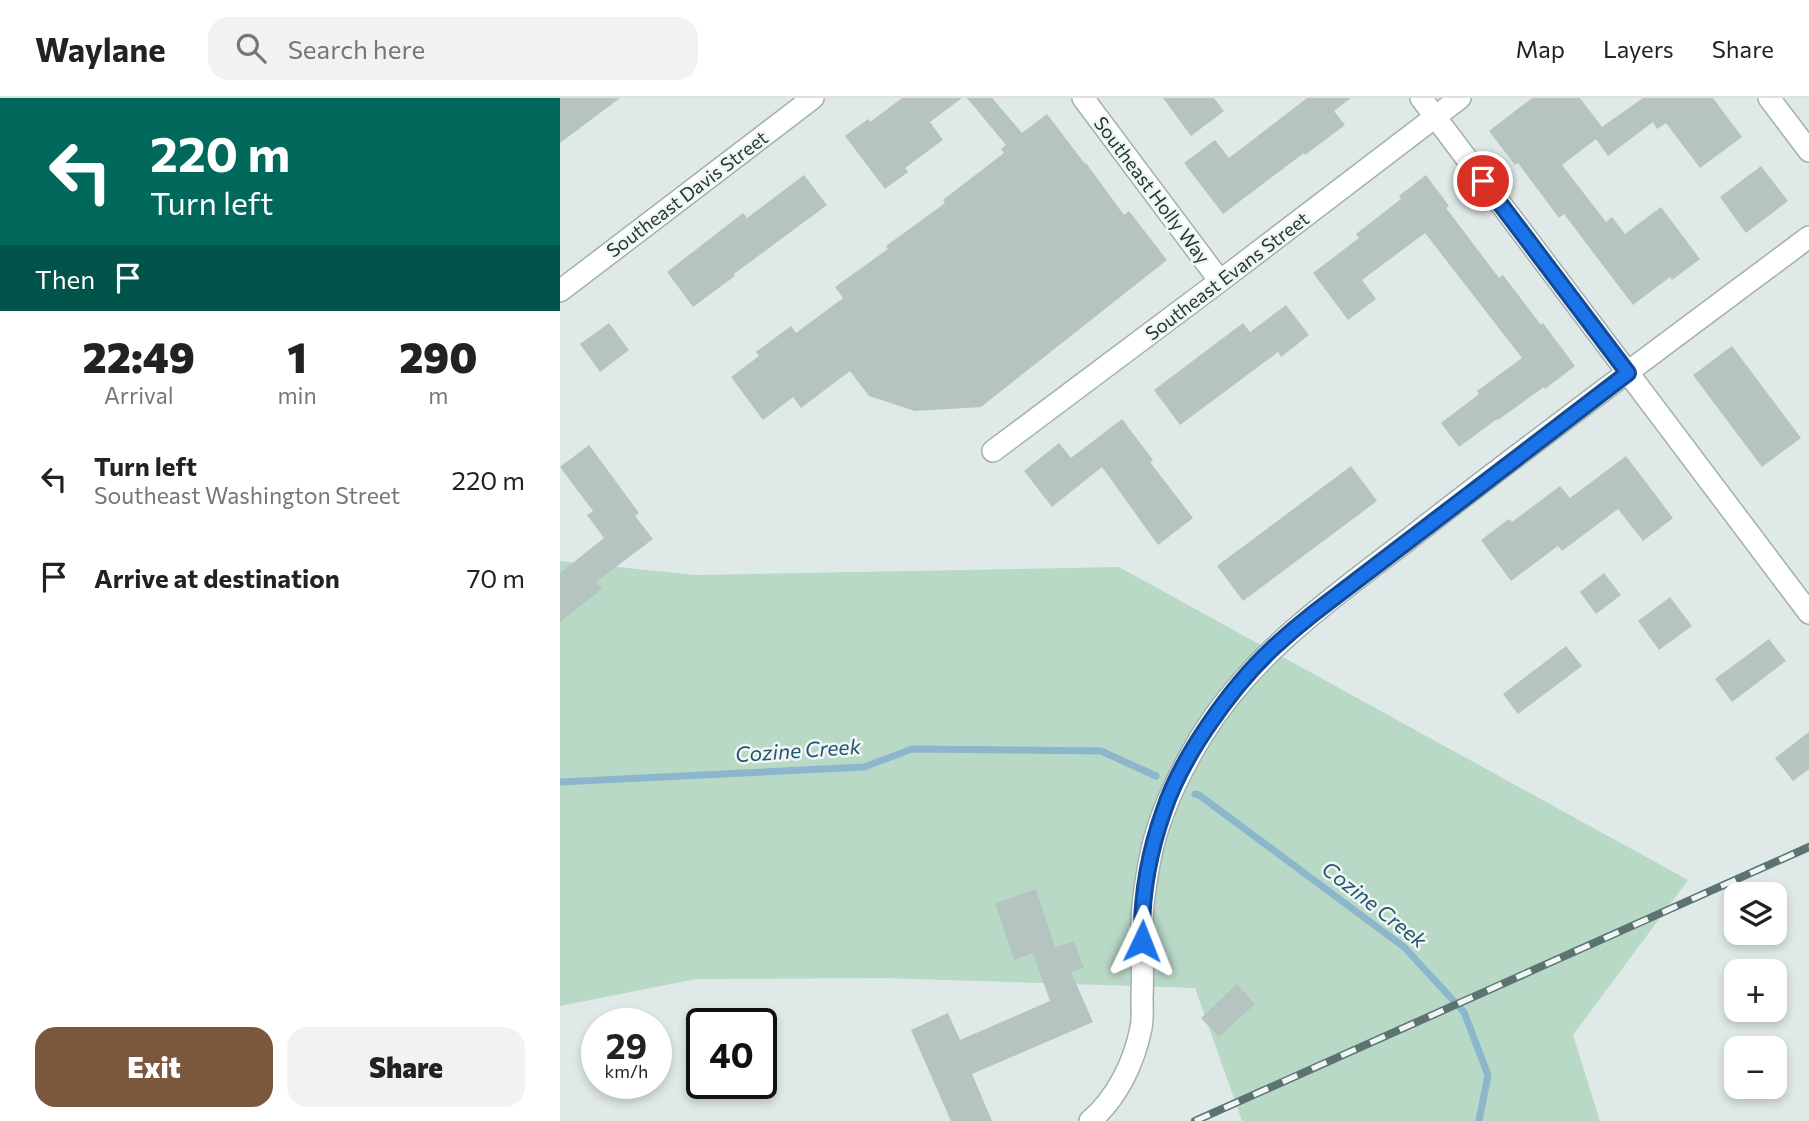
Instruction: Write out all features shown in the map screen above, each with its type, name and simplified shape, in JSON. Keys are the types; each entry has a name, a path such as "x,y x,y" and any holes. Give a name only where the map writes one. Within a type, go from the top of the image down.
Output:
{"street":[{"name":"Southeast Davis Street","path":"560,290 813,98"},
{"name":"Southeast Holly Way","path":"1083,98 1220,281"},
{"path":"1421,98 1809,613"},
{"name":"Southeast Evans Street","path":"993,452 1460,98"},
{"path":"1769,98 1809,151"},
{"path":"1090,1121 1118,1090 1142,1026 1142,921 1150,858 1164,808 1201,736 1232,692 1272,649 1314,613 1809,237"}],"green space":[{"path":"560,561 695,575 1119,567 1688,880 1573,1035 1600,1121 1242,1121 1195,988 884,978 696,979 560,1006"}],"building":[{"path":"560,98 620,98 560,143"},
{"path":"902,98 962,98 930,122 943,140 905,168 908,172 885,189 845,136 868,119 870,122"},
{"path":"967,98 992,98 1022,133 1047,114 1124,215 1129,211 1167,260 981,407 915,411 869,396 850,371 801,408 793,397 763,420 731,377 759,356 756,352 791,326 796,333 843,298 835,287 888,249 886,246 945,203 943,200 1004,153 1001,149 1006,145"},
{"path":"1163,98 1214,98 1224,111 1191,136"},
{"path":"1307,98 1351,98 1334,111 1345,125 1223,214 1184,163 1215,140 1229,158"},
{"path":"1532,98 1580,98 1602,127 1643,98 1713,98 1742,137 1700,168 1666,123 1657,129 1653,122 1608,156 1596,139 1562,165 1606,222 1612,217 1625,234 1661,207 1700,259 1672,280 1670,277 1633,305 1564,214 1559,218 1518,163 1515,165 1489,131"},
{"path":"1761,166 1788,201 1746,233 1720,197"},
{"path":"804,175 827,205 693,307 667,272 743,213 747,218"},
{"path":"1426,175 1449,206 1446,208 1499,278 1503,275 1575,366 1459,447 1441,423 1479,394 1477,391 1522,358 1425,233 1362,280 1376,299 1348,320 1313,273 1359,238 1356,234 1401,199 1399,196"},
{"path":"1286,305 1309,335 1281,357 1278,352 1180,425 1154,390 1243,323 1250,332"},
{"path":"609,323 629,350 600,372 580,344"},
{"path":"1732,346 1801,438 1762,467 1693,375"},
{"path":"1122,419 1153,460 1150,462 1193,518 1158,545 1102,467 1052,507 1024,471 1059,443 1071,458"},
{"path":"589,445 639,513 635,516 653,539 596,582 602,589 560,622 560,573 604,538 587,515 593,511 560,467"},
{"path":"1626,456 1673,518 1643,541 1618,509 1562,551 1558,546 1511,581 1481,540 1509,519 1512,522 1560,486 1570,498"},
{"path":"1351,466 1377,501 1243,601 1217,566"},
{"path":"1604,573 1621,595 1596,614 1580,592"},
{"path":"1670,597 1692,626 1659,650 1638,621"},
{"path":"1769,639 1786,661 1732,702 1715,679"},
{"path":"1566,646 1582,666 1518,714 1503,694"},
{"path":"1809,732 1809,769 1793,781 1775,758"},
{"path":"1036,889 1055,947 1074,941 1084,968 1071,972 1093,1022 972,1074 992,1121 951,1121 911,1030 948,1013 960,1040 1050,1001 1033,953 1014,960 995,903"},
{"path":"1237,984 1255,1004 1219,1037 1201,1018"}],"waterway":[{"name":"Cozine Creek","path":"560,782 864,767 912,749 1101,751 1156,776"},
{"name":"Cozine Creek","path":"1195,794 1404,947 1464,1012 1488,1075 1479,1121"}],"railway":[{"path":"1195,1121 1809,847"}],"route":[{"path":"1142,941 1150,858 1164,808 1201,736 1232,692 1272,649 1314,613 1628,373 1483,181"}]}
